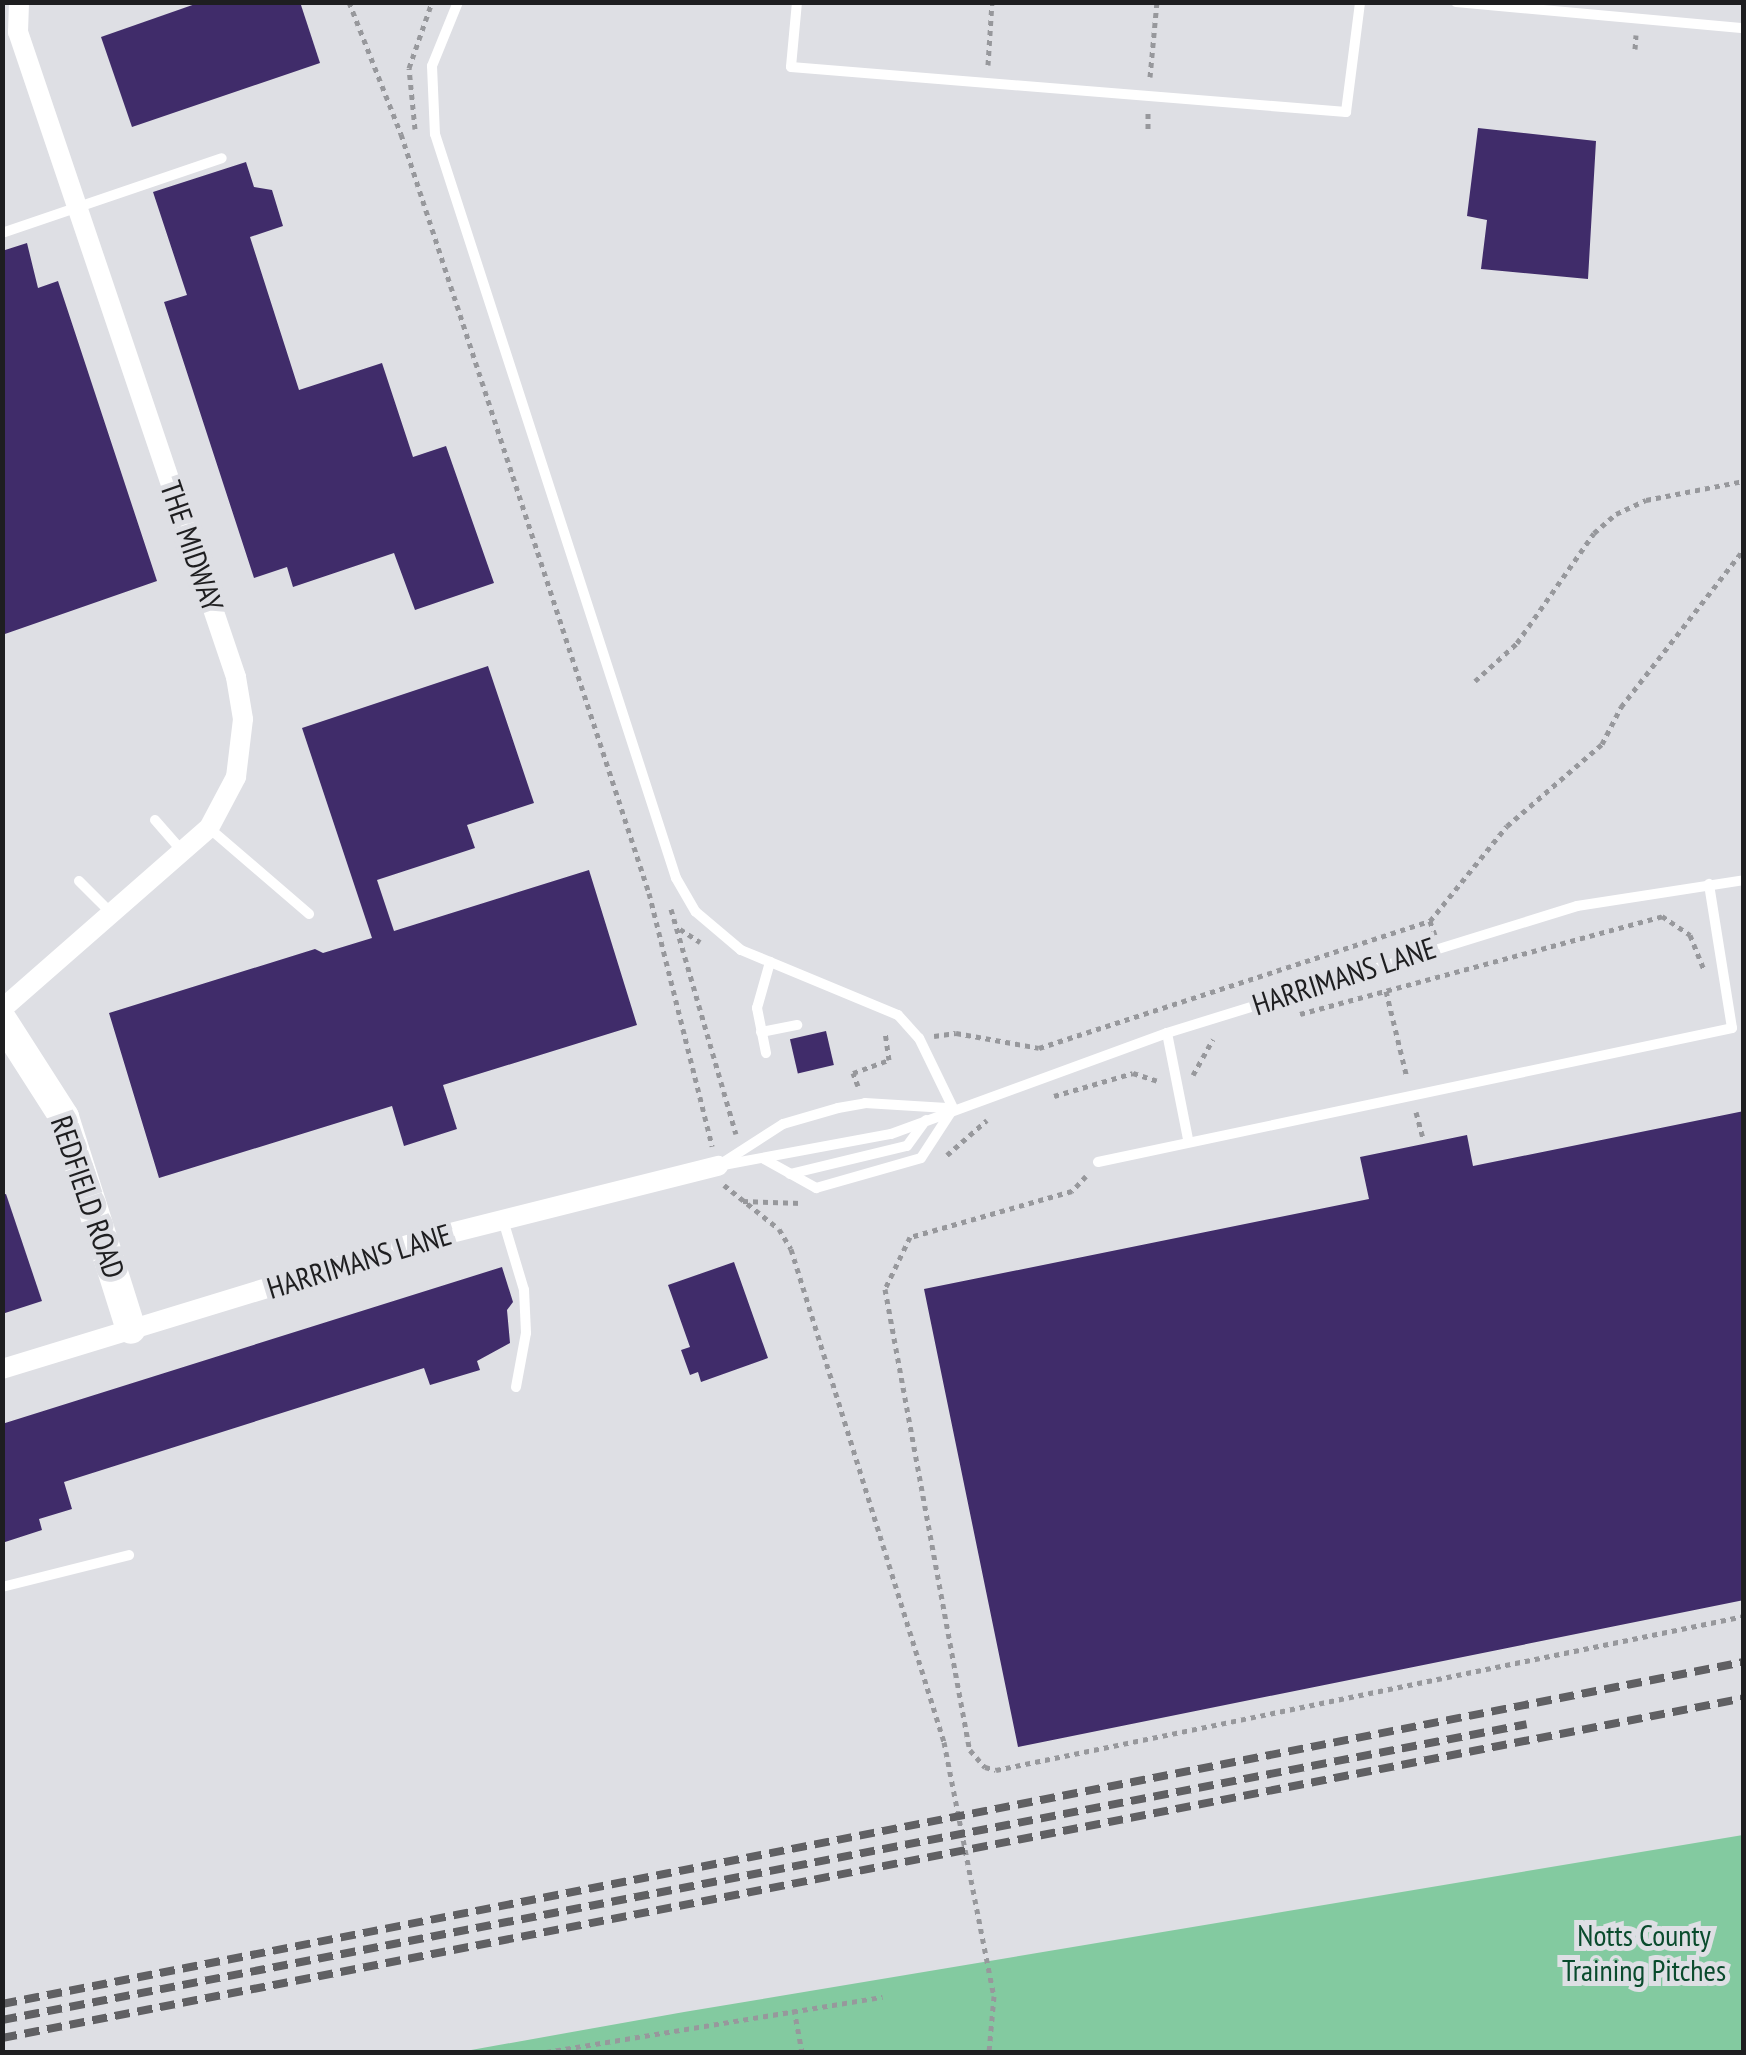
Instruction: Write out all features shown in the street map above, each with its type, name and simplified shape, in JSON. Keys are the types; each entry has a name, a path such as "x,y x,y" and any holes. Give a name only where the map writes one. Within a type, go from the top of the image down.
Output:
{"street":[{"name":"THE MIDWAY","path":"2,1009 209,828 236,777 243,719 236,677 18,32 19,2"},
{"name":"REDFIELD ROAD","path":"2,1020 64,1117 131,1329"},
{"name":"HARRIMANS LANE","path":"2,1369 716,1157"}],"lane":[{"path":"458,2 432,66 435,134 676,878 696,912 721,937 770,962 898,1015 920,1038 954,1108 921,1158 816,1188 764,1159"},
{"path":"797,2 792,67 1346,112 1360,2"},
{"path":"1456,2 1744,28"},
{"path":"2,233 222,158"},
{"path":"155,820 182,851"},
{"path":"209,828 309,914"},
{"name":"HARRIMANS LANE","path":"716,1157 764,1159 891,1134 1166,1033 1438,945 1577,906 1744,880"},
{"path":"79,881 112,914"},
{"path":"1098,1162 1410,1091 1732,1028 1709,884"},
{"path":"766,1053 758,1008 770,962"},
{"path":"761,1032 797,1025"},
{"path":"1166,1033 1188,1140"},
{"name":"HARRIMANS LANE","path":"716,1157 784,1124 838,1108 864,1103 954,1108"},
{"path":"790,1174 908,1146 927,1119"},
{"path":"503,1220 524,1290 526,1333 516,1386"},
{"path":"2,1587 129,1555"}],"path":[{"path":"349,2 398,128 649,893 716,1157"},
{"path":"986,85 992,2"},
{"path":"1148,130 1157,2"},
{"path":"398,128 413,124"},
{"path":"1475,681 1517,643 1594,533 1616,514 1646,500 1744,481"},
{"path":"920,1038 956,1033 1039,1048 1430,921 1508,826 1602,744 1622,707 1744,548"},
{"path":"1293,1016 1662,916 1690,935 1701,970 1722,966"},
{"path":"1430,921 1448,976"},
{"path":"713,949 677,928 736,1136"},
{"path":"1386,990 1423,1138"},
{"path":"860,1091 853,1074 884,1066 892,1052 878,1026"},
{"path":"1046,1099 1133,1073 1155,1078 1159,1086 1176,1082 1196,1074 1205,1045 1218,1036"},
{"path":"938,1162 993,1115"},
{"path":"1098,1162 1072,1191 910,1237 885,1289 970,1750 984,1767 1015,1766 1744,1616"},
{"path":"725,1187 779,1229 792,1249 944,1742 994,1996 989,2052"},
{"path":"743,1201 817,1203"},
{"path":"546,2052 883,1996"},
{"path":"794,2010 802,2052"}],"green space":[{"name":"Notts County Training Pitches","path":"1743,1835 1743,2052 460,2052 684,2012"}],"building":[{"path":"201,2 300,2 320,63 132,127 101,37"},
{"path":"1478,128 1596,141 1588,279 1481,269 1487,220 1467,216"},
{"path":"246,162 254,187 272,190 283,226 250,237 299,390 382,363 413,457 446,446 494,583 415,610 394,553 293,587 287,567 254,578 164,302 187,295 153,192"},
{"path":"27,243 38,288 58,281 157,581 2,635 2,251"},
{"path":"488,666 534,803 467,825 475,848 377,880 394,931 589,870 637,1025 443,1085 457,1129 404,1146 392,1106 159,1178 109,1013 315,949 323,953 372,938 302,728"},
{"path":"826,1031 834,1065 798,1073 790,1039"},
{"path":"1744,1111 1744,1600 1018,1747 924,1289 1369,1199 1360,1157 1467,1135 1473,1166"},
{"path":"6,1194 42,1301 2,1314 2,1195"},
{"path":"734,1262 768,1358 701,1382 698,1372 690,1375 681,1350 690,1347 668,1285"},
{"path":"502,1267 513,1302 507,1310 510,1343 477,1361 480,1370 430,1385 424,1368 64,1482 72,1509 39,1519 42,1530 2,1543 2,1424"}],"railway":[{"path":"2,2004 1744,1662"},
{"path":"2,2038 1744,1698"},
{"path":"2,2020 1527,1724"}]}
